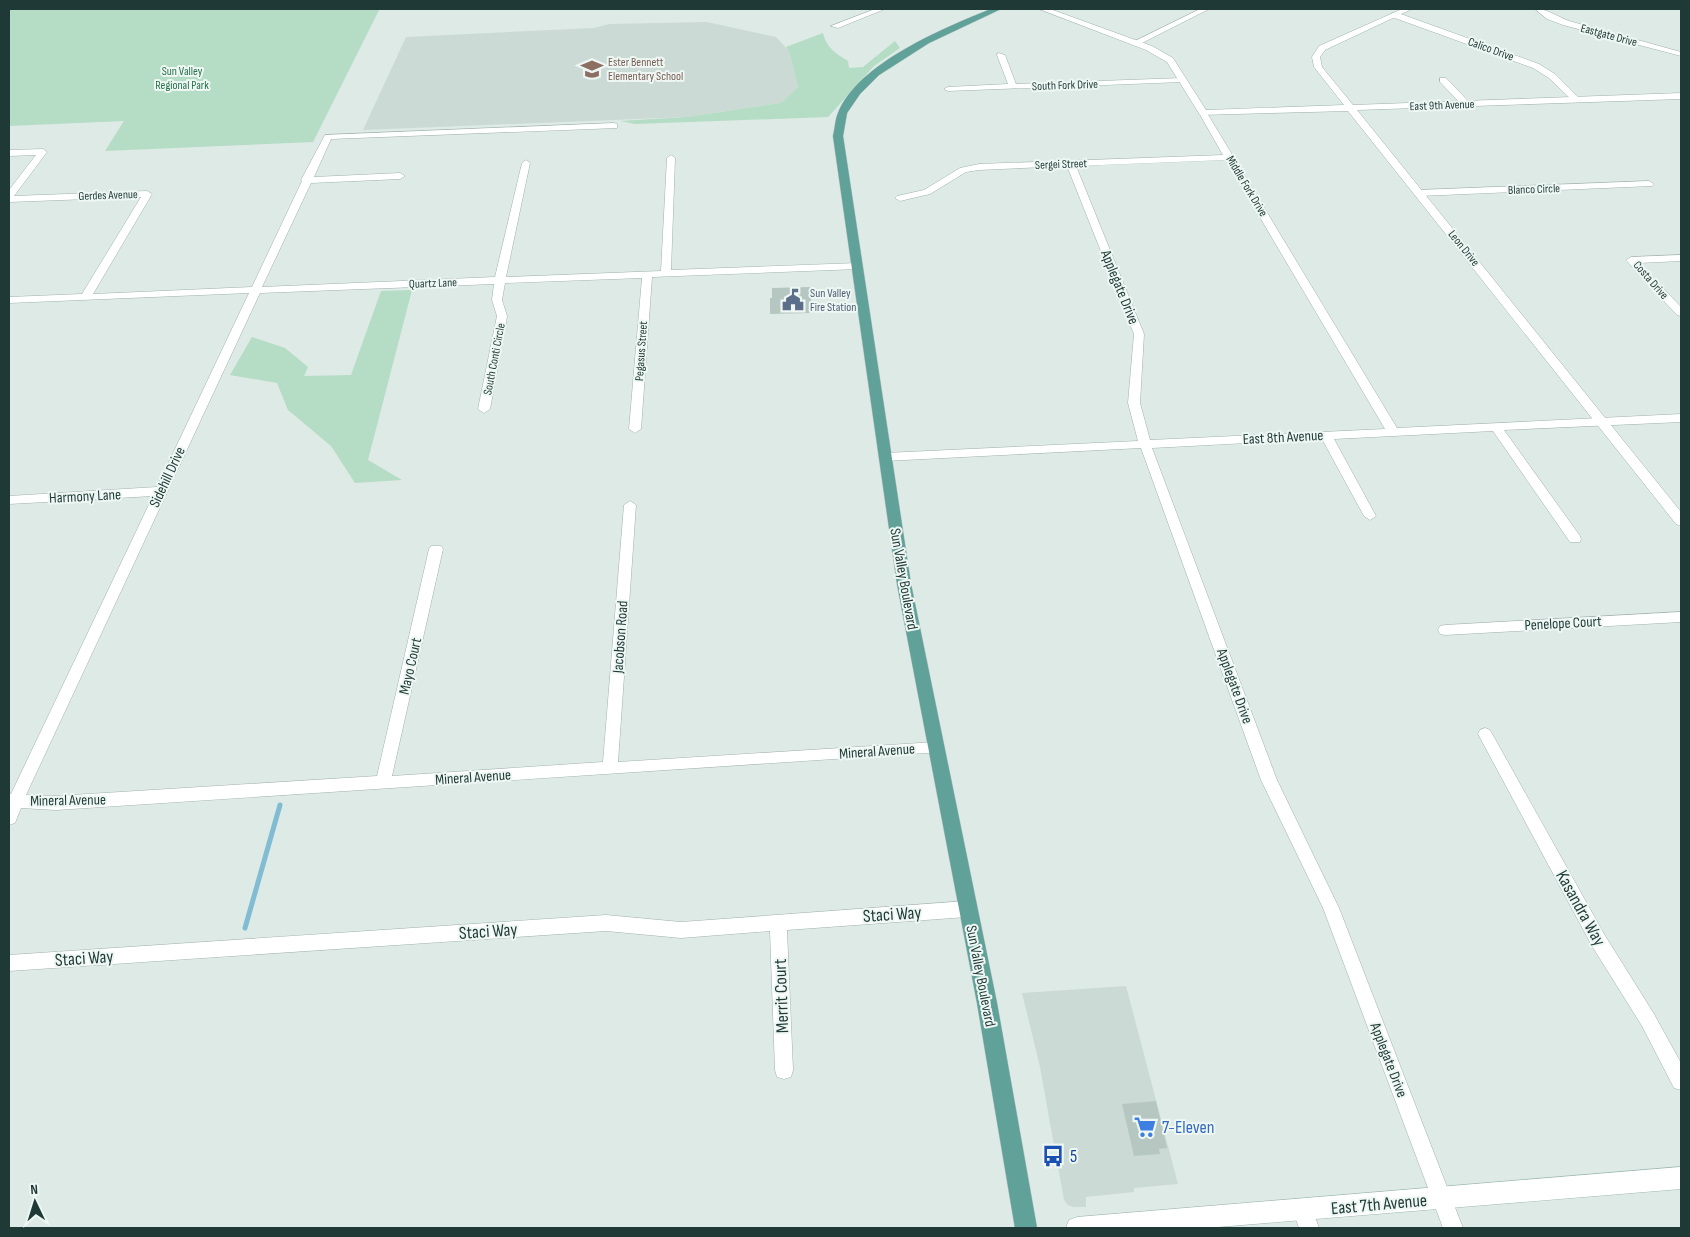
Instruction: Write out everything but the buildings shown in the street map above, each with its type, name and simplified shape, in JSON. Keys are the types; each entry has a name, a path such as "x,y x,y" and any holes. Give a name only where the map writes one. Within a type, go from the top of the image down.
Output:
{"main road":[{"name":"Sun Valley Boulevard","path":"997,9 935,36 905,52 870,80 855,95 839,124 838,136 904,584 1003,1094 1026,1228"}],"street":[{"path":"835,26 880,9"},
{"name":"Middle Fork Drive","path":"1043,9 1135,42 1164,56 1182,80 1229,157 1393,432"},
{"path":"1135,42 1205,9"},
{"name":"Leon Drive","path":"1408,9 1327,45 1318,52 1316,57 1318,67 1681,521"},
{"name":"Eastgate Drive","path":"1539,9 1550,17 1566,23 1677,53"},
{"name":"Calico Drive","path":"1395,15 1536,66 1552,76 1578,100"},
{"path":"1677,53 1681,43"},
{"path":"1001,56 1013,86"},
{"name":"South Fork Drive","path":"948,89 1182,80"},
{"path":"1443,80 1466,104"},
{"name":"East 9th Avenue","path":"1202,113 1681,96"},
{"name":"Sidehill Drive","path":"9,818 13,801 30,769 306,180 328,138 614,126"},
{"path":"9,153 43,152 9,198"},
{"name":"Sergei Street","path":"900,198 927,192 956,174 970,168 1229,157"},
{"path":"666,272 671,158"},
{"name":"South Conti Circle","path":"484,409 501,324 497,300 500,280 526,163"},
{"name":"Applegate Drive","path":"1070,163 1139,334 1134,402 1145,444 1269,780 1288,821 1318,877 1453,1228"},
{"path":"306,180 400,176"},
{"name":"Blanco Circle","path":"1420,193 1649,184"},
{"name":"Gerdes Avenue","path":"9,198 147,194 85,298"},
{"name":"Costa Drive","path":"1681,258 1631,260 1681,313"},
{"name":"Quartz Lane","path":"9,300 666,272 858,266"},
{"name":"Pegasus Street","path":"635,429 647,273"},
{"name":"East 8th Avenue","path":"885,457 1681,418"},
{"path":"1496,427 1575,539"},
{"path":"1326,435 1370,516"},
{"name":"Harmony Lane","path":"9,500 160,491"},
{"name":"Jacobson Road","path":"610,768 630,505"},
{"name":"Mayo Court","path":"383,782 436,549"},
{"name":"Penelope Court","path":"1445,630 1681,617"},
{"name":"Kasandra Way","path":"1485,734 1598,940 1648,1020 1681,1081"},
{"name":"Mineral Avenue","path":"13,801 56,803 936,748"},
{"name":"Staci Way","path":"9,963 606,923 654,929 681,930 967,909"},
{"name":"Merrit Court","path":"778,923 784,1070"},
{"name":"East 7th Avenue","path":"1077,1228 1306,1219 1442,1199 1681,1178"}],"shaded area":[{"name":"Ester Bennett Elementary School","path":"707,22 776,37 789,51 798,87 781,103 687,117 363,130 406,37 594,28 609,24"},
{"path":"1126,986 1178,1184 1134,1188 1134,1192 1086,1197 1086,1207 1073,1207 1064,1200 1057,1161 1061,1160 1060,1151 1055,1151 1040,1067 1022,993"}],"green space":[{"name":"Sun Valley Regional Park","path":"9,9 423,9 379,10 313,142 105,151 124,121 9,126"},
{"path":"823,33 826,42 832,50 848,61 849,68 863,67 895,41 900,48 874,66 828,117 635,124 620,121 687,117 781,103 798,87 789,51 786,47"},
{"path":"412,290 368,460 402,480 355,483 331,446 288,410 277,383 230,375 252,337 285,348 308,367 304,376 351,375 381,291"}],"waterway":[{"path":"245,928 280,805"}],"place":[{"name":"Ester Bennett Elementary School","path":"592,69"},
{"name":"Sun Valley Fire Station","path":"793,300"},
{"name":"7-Eleven","path":"1145,1127"},
{"name":"5","path":"1053,1156"}]}
